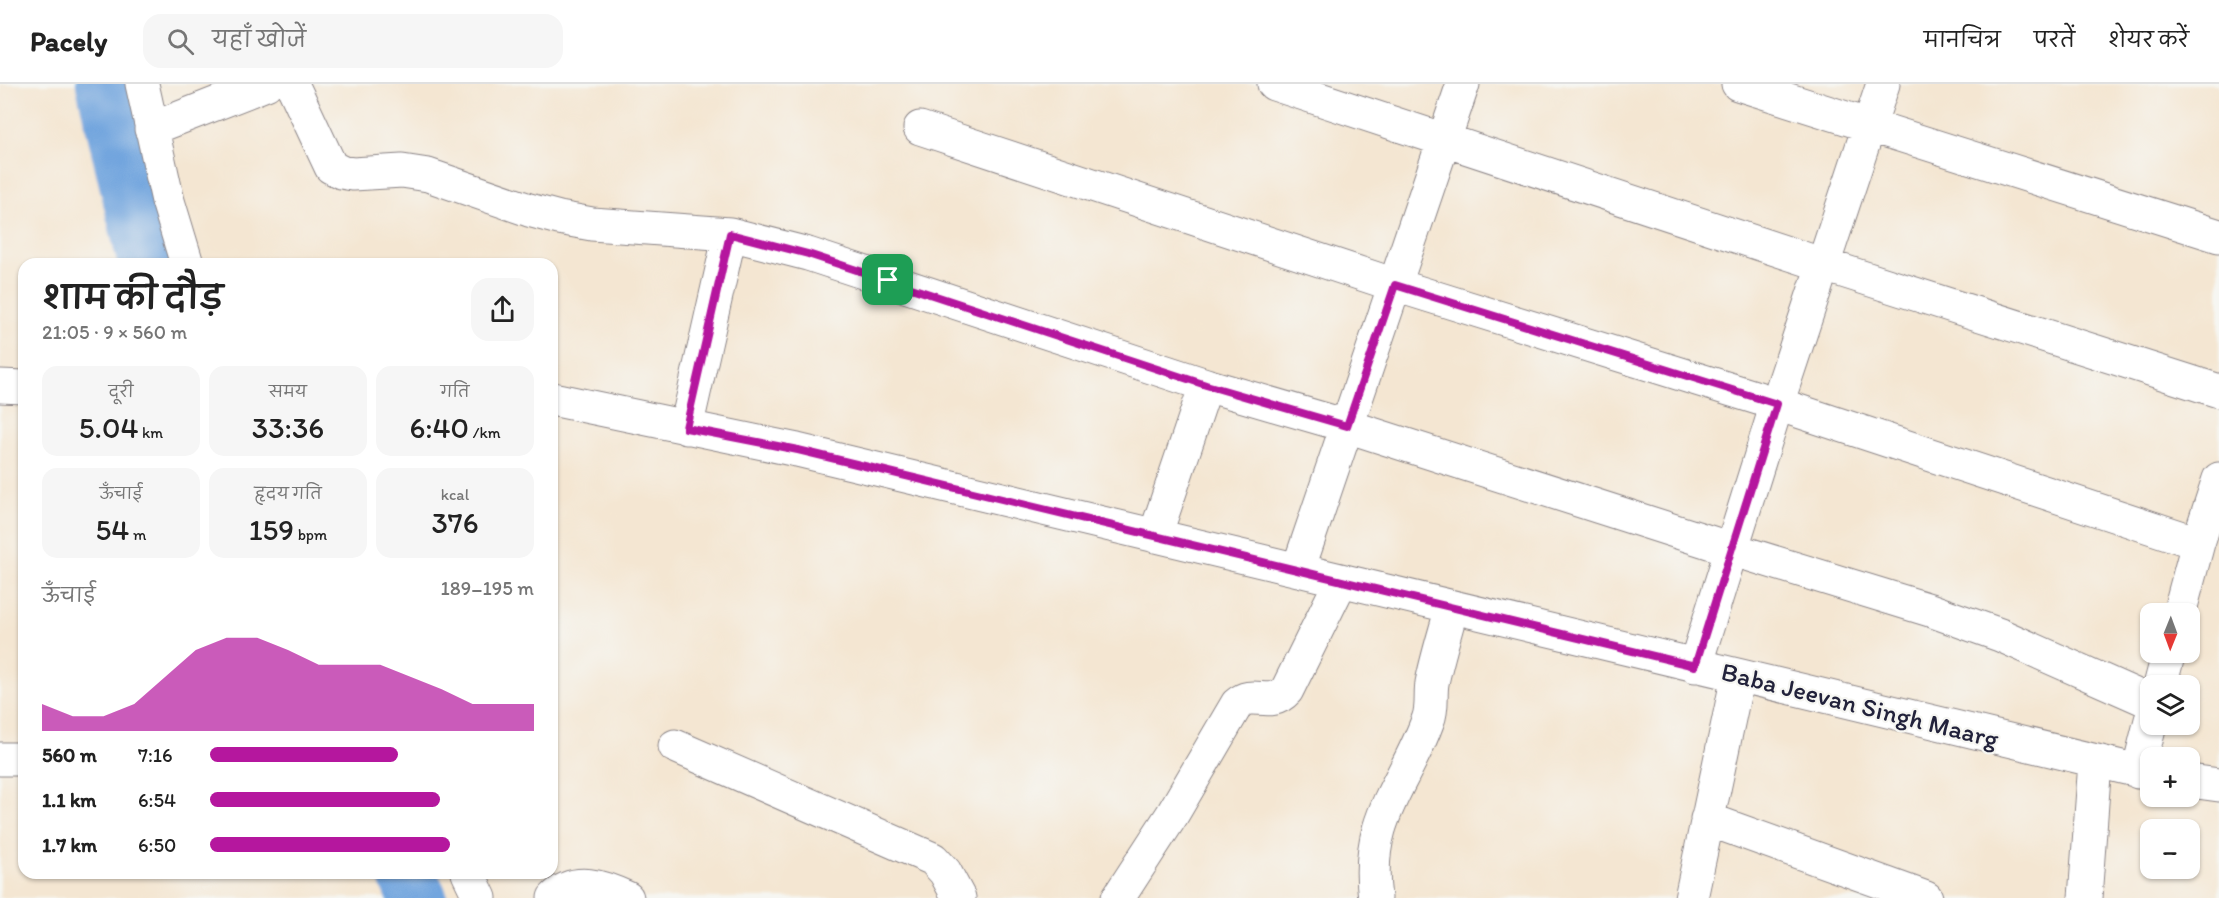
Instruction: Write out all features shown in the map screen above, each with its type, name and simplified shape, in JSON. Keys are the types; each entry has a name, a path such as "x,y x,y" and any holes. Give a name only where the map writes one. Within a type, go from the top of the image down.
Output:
{"street":[{"path":"142,84 173,221 185,258"},
{"path":"151,129 266,84"},
{"path":"292,84 331,167 341,172 353,174 402,171 428,176 528,210 592,224 730,234 808,254 1206,385 1347,426 1930,610 2000,635 2140,697"},
{"path":"1274,84 1824,265 2219,391"},
{"path":"1298,570 1463,84"},
{"path":"1738,84 2219,236"},
{"path":"1695,666 1777,404 1882,84"},
{"path":"920,128 1395,285 1777,404 2198,543"},
{"path":"686,428 730,234"},
{"path":"1155,536 1206,385"},
{"path":"0,386 18,387"},
{"name":"Baba Jeevan Singh Maarg","path":"558,400 798,450 2140,772"},
{"path":"2182,603 2219,479"},
{"path":"1118,898 1172,815 1237,704 1242,699 1250,698 1272,700 1287,690 1341,581"},
{"path":"1375,898 1373,855 1376,837 1385,811 1431,713 1432,682 1452,607"},
{"path":"1691,898 1738,676"},
{"path":"675,746 924,854 933,859 945,872 959,898"},
{"path":"0,759 18,759"},
{"path":"2085,898 2095,762"},
{"path":"2200,783 2219,786"},
{"path":"1707,819 1926,898"},
{"path":"471,879 480,898"},
{"path":"554,898 568,887 580,885 594,886 627,898"}],"waterway":[{"path":"105,84 146,258"},
{"path":"409,879 418,898"}],"route":[{"path":"730,234 808,254 888,280 1206,385 1347,426 1395,285 1777,404 1695,666 798,450 686,428 730,234"}]}
